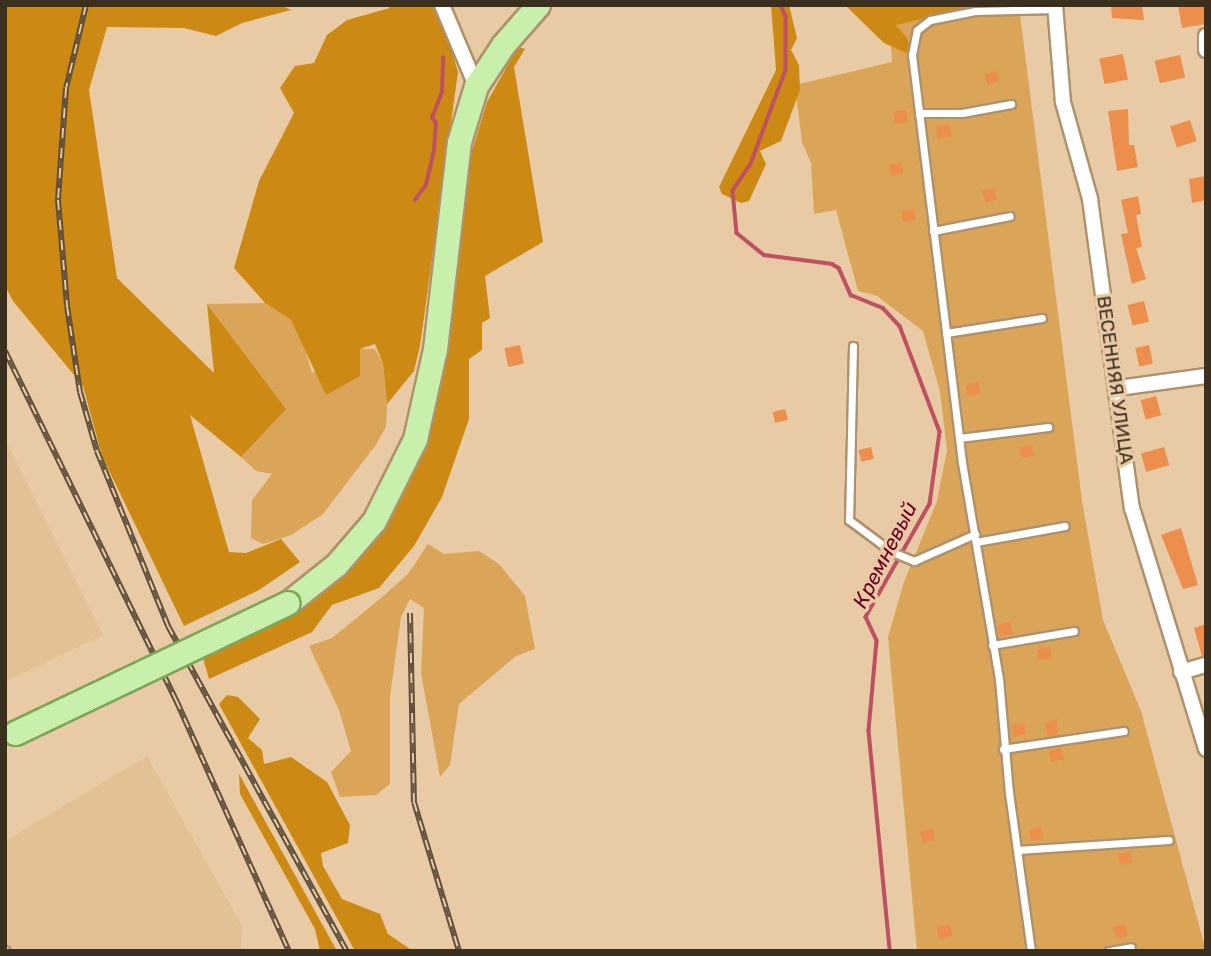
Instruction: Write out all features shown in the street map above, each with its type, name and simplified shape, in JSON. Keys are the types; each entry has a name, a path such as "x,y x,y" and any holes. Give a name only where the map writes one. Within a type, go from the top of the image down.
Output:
{"main road":[{"path":"10,735 288,603 336,565 374,521 415,439 435,349 458,142 476,86 503,45 538,5"}],"street":[{"path":"442,5 476,86"},
{"name":"ВЕСЕННЯЯ УЛИЦА","path":"1055,7 1063,102 1087,186 1118,388 1132,508 1206,749"},
{"path":"1206,36 1206,50"},
{"path":"1118,388 1206,376"},
{"path":"1181,672 1206,666"}],"lane":[{"path":"1031,951 1003,749 992,645 946,333 912,55 917,30 950,15 1055,7"},
{"path":"919,113 962,113 1011,104"},
{"path":"933,231 1010,216"},
{"path":"946,333 1042,318"},
{"path":"853,345 849,520 892,552 914,561 976,538 1065,526"},
{"path":"960,438 1048,427"},
{"path":"992,645 1074,631"},
{"path":"1003,749 1124,731"},
{"path":"1017,850 1169,840"},
{"path":"1110,951 1131,947"}],"shaded area":[{"path":"281,5 291,10 242,23 216,36 184,28 107,27 89,90 117,278 214,373 207,304 286,409 241,457 190,415 229,552 246,553 281,539 300,562 259,590 184,626 102,456 83,386 13,301 5,286 5,6"},
{"path":"384,5 432,5 443,20 458,72 420,346 414,371 387,404 383,363 375,344 360,349 360,376 326,395 291,320 265,303 234,268 259,181 294,113 280,88 295,66 314,63 327,35 347,20 390,8"},
{"path":"771,5 789,5 797,38 791,50 799,65 800,90 781,141 760,151 766,164 749,201 741,203 722,194 719,187 776,70"},
{"path":"845,5 964,5 965,9 896,25 907,38 910,48 906,53 884,43"},
{"path":"948,5 1019,7 1082,501 1103,620 1141,711 1206,951 917,951 888,637 904,582 937,501 947,450 940,392 923,331 877,296 858,291 836,210 814,214 811,163 802,142 795,85 892,62 889,20"},
{"path":"518,47 525,49 514,67 543,242 485,276 490,318 482,323 482,350 469,359 469,419 442,497 414,546 379,588 332,605 312,632 209,679 201,651 382,526 408,482 442,377 466,171 487,102"},
{"path":"265,303 291,320 301,335 312,373 359,349 375,349 383,363 387,404 386,427 375,446 323,514 291,535 263,544 251,538 252,500 272,474 256,471 241,457 285,409 207,304"},
{"path":"5,439 103,635 5,682"},
{"path":"428,544 444,554 479,551 499,564 525,596 535,649 516,656 459,704 450,765 440,777 421,673 424,608 410,599 401,617 390,696 390,784 376,795 340,797 331,772 351,751 339,710 309,646 332,638 381,598 408,574"},
{"path":"227,695 238,697 260,719 248,738 262,750 264,764 291,757 327,782 350,825 348,843 321,853 323,866 342,899 380,914 388,934 413,951 355,951 219,704"},
{"path":"147,756 242,926 241,951 5,951 5,841"},
{"path":"239,774 337,951 320,951 315,929 240,794"}],"building":[{"path":"1111,5 1142,5 1144,20 1112,18"},
{"path":"1178,5 1206,5 1206,24 1182,28"},
{"path":"1123,54 1128,80 1104,84 1099,59"},
{"path":"1180,55 1185,77 1160,83 1155,61"},
{"path":"997,71 1000,82 987,85 984,74"},
{"path":"1128,109 1129,145 1134,145 1138,167 1117,171 1108,111"},
{"path":"906,110 908,122 895,124 893,112"},
{"path":"1190,120 1197,141 1177,147 1170,126"},
{"path":"949,124 952,136 938,139 935,127"},
{"path":"901,162 904,173 891,176 888,165"},
{"path":"1206,176 1206,200 1192,203 1189,179"},
{"path":"994,188 997,200 985,203 982,191"},
{"path":"1138,196 1141,214 1136,215 1142,247 1136,248 1146,279 1132,284 1121,234 1128,233 1121,200"},
{"path":"914,209 916,220 903,222 901,211"},
{"path":"1144,301 1149,321 1133,325 1128,305"},
{"path":"520,345 524,364 508,367 504,348"},
{"path":"1149,345 1153,364 1139,366 1135,348"},
{"path":"978,382 981,393 968,396 965,385"},
{"path":"1156,396 1161,415 1146,419 1141,400"},
{"path":"785,409 788,420 775,423 772,412"},
{"path":"1032,445 1034,456 1021,458 1019,447"},
{"path":"871,447 874,459 861,462 858,450"},
{"path":"1164,447 1169,465 1146,472 1141,454"},
{"path":"1181,528 1198,585 1183,589 1161,535"},
{"path":"1010,622 1013,634 1000,637 997,625"},
{"path":"1206,624 1206,656 1202,656 1194,628"},
{"path":"1050,647 1052,658 1039,660 1037,649"},
{"path":"1057,719 1058,735 1048,736 1045,723"},
{"path":"1024,722 1026,734 1014,737 1011,726"},
{"path":"1061,747 1064,759 1051,762 1049,751"},
{"path":"1041,827 1044,838 1031,841 1028,830"},
{"path":"933,828 935,840 923,843 920,832"},
{"path":"1130,851 1133,862 1120,865 1117,854"},
{"path":"950,924 953,936 939,939 936,927"},
{"path":"1125,924 1128,936 1116,939 1113,927"}],"waterway":[{"name":"Кремневый","path":"781,5 786,17 786,70 751,164 733,191 737,233 764,255 832,264 839,268 851,295 883,308 900,326 940,432 930,504 866,617 877,641 869,731 890,951"},
{"path":"415,200 426,185 434,150 436,123 432,118 442,92 443,58"}],"railway":[{"path":"86,5 66,88 58,200 67,306 80,392 97,451 168,626 347,951"},
{"path":"5,351 176,700 289,951"},
{"path":"410,613 414,802 459,951"}]}
